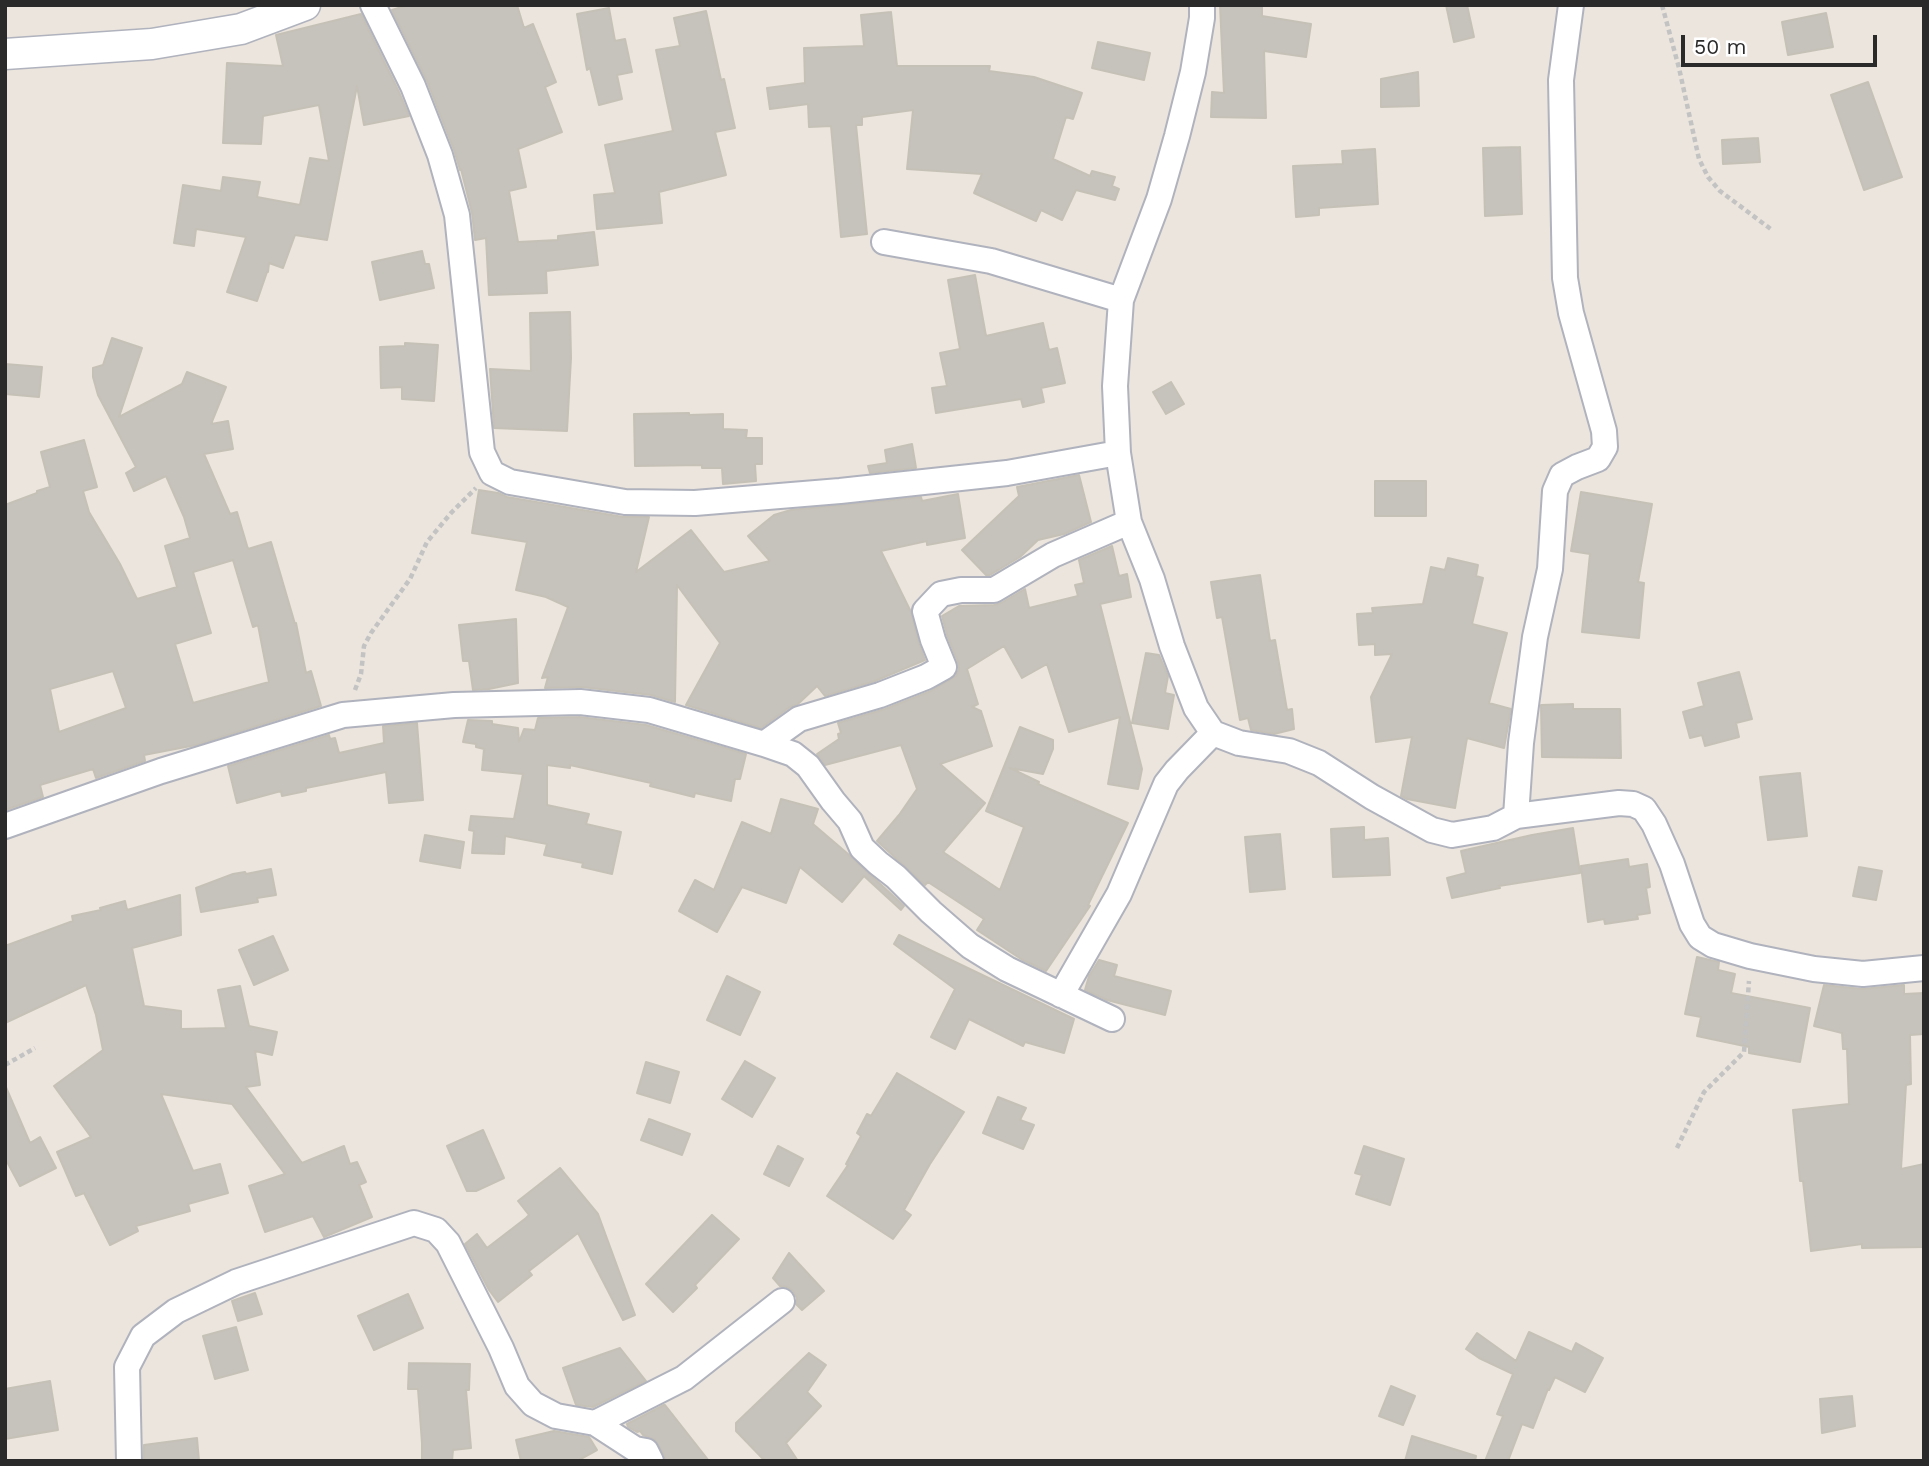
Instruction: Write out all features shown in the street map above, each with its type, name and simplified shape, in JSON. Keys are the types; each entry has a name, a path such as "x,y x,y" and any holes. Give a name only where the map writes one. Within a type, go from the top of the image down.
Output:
{"street":[{"path":"5,54 152,44 241,29 306,5"},
{"path":"373,5 413,86 440,156 457,215 482,452 492,473 510,482 625,502 695,503 1007,474 1118,453"},
{"path":"1202,5 1193,72 1178,136 1159,199 1121,300 1115,386 1118,453 1129,522 1152,579 1172,646 1196,708 1213,733 1238,743 1289,751 1319,762 1372,797 1432,830 1452,835 1493,828 1516,816 1619,803 1633,804 1644,809 1659,834 1692,924 1700,937 1713,945 1750,956 1814,969 1863,974 1924,968"},
{"path":"1516,816 1521,743 1535,638 1550,569 1555,491 1562,475 1598,459 1605,447 1604,431 1571,313 1565,278 1561,80 1571,5"},
{"path":"884,242 991,261 1121,300"},
{"path":"764,744 799,719 880,695 944,667 925,611 941,594 961,590 994,590 1053,555 1129,522"},
{"path":"5,826 160,771 343,715 454,705 580,702 649,710 793,754 808,765 850,821 862,848 970,946 1007,969 1112,1019"},
{"path":"1061,995 1119,894 1166,785 1213,733"},
{"path":"130,1461 127,1367 144,1336 176,1311 236,1282 414,1223 436,1230 447,1243 501,1348 517,1386 533,1404 556,1416 596,1423 635,1449 646,1451 651,1461"},
{"path":"596,1423 684,1378 782,1301"}],"path":[{"path":"1662,5 1699,159 1708,177 1720,191 1772,230"},
{"path":"343,715 358,684 364,646 370,633 410,579 427,542 451,513 492,473"},
{"path":"1677,1148 1704,1092 1744,1052 1750,956"},
{"path":"5,1065 35,1048"}],"building":[{"path":"408,5 517,5 524,28 533,24 556,82 545,87 562,132 518,149 526,187 509,191 518,242 558,240 558,236 594,232 598,265 546,271 547,293 489,295 486,238 475,240 472,213 461,169 427,81 392,10"},
{"path":"1220,5 1262,5 1262,16 1311,24 1306,57 1264,51 1266,118 1211,117 1212,92 1224,93"},
{"path":"1446,5 1467,5 1474,37 1454,42"},
{"path":"609,8 615,41 625,39 632,72 617,75 622,99 599,105 590,68 587,70 577,14"},
{"path":"706,11 735,128 715,132 726,175 659,192 662,223 597,229 594,195 615,193 605,145 673,131 656,50 680,46 674,18"},
{"path":"891,12 897,66 990,66 989,71 1034,77 1082,93 1073,119 1066,117 1053,159 1090,176 1092,171 1115,177 1112,186 1119,189 1115,200 1076,190 1062,220 1041,210 1036,221 974,193 982,174 907,169 913,110 862,117 862,125 856,125 867,234 841,237 831,126 809,127 808,104 770,109 767,88 805,83 804,48 864,46 861,15"},
{"path":"1826,13 1833,47 1788,55 1782,22"},
{"path":"361,14 409,116 364,125 357,86 327,240 295,235 283,268 269,263 257,301 227,292 246,237 196,229 194,246 174,243 183,185 221,191 223,177 260,182 257,197 300,205 310,158 329,161 319,105 263,116 261,144 223,143 227,63 283,66 276,35"},
{"path":"1098,42 1150,53 1144,80 1092,68"},
{"path":"1418,72 1419,106 1381,107 1381,79"},
{"path":"1868,82 1902,177 1864,190 1831,95"},
{"path":"1758,138 1760,162 1723,164 1722,140"},
{"path":"1520,147 1522,214 1485,216 1483,148"},
{"path":"1375,149 1378,204 1319,208 1319,215 1296,217 1293,166 1343,164 1342,151"},
{"path":"422,251 425,264 429,264 434,288 380,300 372,262"},
{"path":"975,275 986,336 1043,323 1049,350 1057,348 1065,383 1041,388 1044,402 1023,407 1021,399 936,413 932,388 947,386 940,353 960,349 948,280"},
{"path":"570,312 571,358 567,431 494,428 490,369 531,371 530,313"},
{"path":"112,338 142,348 119,417 182,384 187,372 226,387 211,424 228,421 233,449 204,454 230,514 237,512 248,549 271,542 296,623 306,673 311,671 321,706 196,745 144,755 145,761 96,778 93,769 40,785 43,797 5,810 5,505 50,487 41,452 84,440 97,487 83,491 89,512 137,599 177,587 165,546 190,538 166,476 134,491 126,473 136,467 98,395 93,377 93,368 103,365","holes":["233,560 253,627 258,625 269,682 193,703 175,644 211,633 193,572","113,671 126,708 59,732 50,689"]},
{"path":"405,343 438,345 434,401 402,399 402,387 381,388 380,347 405,346"},
{"path":"5,364 42,367 39,397 5,394"},
{"path":"1171,382 1184,404 1166,414 1153,392"},
{"path":"634,414 723,414 723,429 747,430 746,438 762,438 762,464 755,464 756,481 723,484 722,468 702,468 702,465 635,466"},
{"path":"912,444 916,468 870,473 868,466 887,463 885,450"},
{"path":"1079,475 1091,522 1064,534 1038,540 1020,557 990,575 986,575 962,550 1019,496 1017,487"},
{"path":"1375,481 1426,481 1426,516 1375,516"},
{"path":"479,490 623,517 649,517 636,572 691,530 724,572 770,561 748,536 774,515 791,510 921,497 922,501 958,494 965,538 927,545 927,541 881,551 911,612 925,660 875,681 825,696 817,686 798,704 761,728 686,705 720,643 677,585 675,702 651,695 582,687 545,688 548,677 542,678 568,607 546,597 516,590 527,542 472,533"},
{"path":"1581,492 1652,504 1638,582 1644,583 1639,638 1582,632 1590,554 1571,551"},
{"path":"1112,546 1119,576 1127,574 1131,597 1100,604 1142,769 1138,789 1108,784 1120,717 1069,732 1047,664 1022,678 1004,646 967,669 978,704 972,707 981,711 992,746 940,764 985,803 943,852 1000,890 1024,827 986,811 1020,727 1053,740 1053,749 1043,774 1010,768 1039,782 1038,784 1128,823 1088,905 1090,906 1046,971 1021,959 977,930 984,919 928,882 925,885 877,841 917,789 901,745 825,765 817,754 839,739 838,734 841,733 838,723 931,691 956,676 958,662 942,616 959,606 1001,603 1025,589 1029,608 1078,596 1075,585 1084,583 1079,560"},
{"path":"1448,558 1478,565 1476,576 1483,578 1472,624 1507,633 1489,703 1511,709 1504,748 1467,738 1455,808 1401,796 1412,737 1376,742 1371,697 1392,654 1375,655 1375,644 1359,645 1357,614 1373,613 1372,608 1423,604 1431,567 1445,570"},
{"path":"1260,575 1270,641 1275,640 1287,710 1292,709 1294,729 1274,734 1251,730 1248,718 1240,720 1222,617 1217,618 1211,582"},
{"path":"516,619 518,683 473,690 469,661 463,661 459,625"},
{"path":"1146,653 1159,655 1168,676 1165,693 1174,695 1168,729 1132,723"},
{"path":"1739,672 1752,719 1736,723 1739,737 1705,746 1702,735 1690,738 1683,712 1704,706 1698,683"},
{"path":"1573,704 1573,709 1620,709 1621,758 1542,757 1541,705"},
{"path":"579,717 646,725 746,754 740,779 735,779 731,801 695,793 694,797 650,786 651,783 570,765 570,768 547,765 547,805 589,814 586,824 621,832 612,874 582,867 583,863 544,855 547,844 505,836 504,854 472,853 474,831 469,830 471,816 514,819 523,774 482,770 484,749 476,747 476,744 463,742 468,720 492,721 492,724 518,728 519,742 524,729 535,730 538,718"},
{"path":"417,723 423,800 389,803 386,772 306,788 306,791 282,796 281,791 237,803 228,766 329,735 330,739 335,738 339,753 384,743 383,726"},
{"path":"1800,773 1807,836 1768,840 1760,777"},
{"path":"781,799 818,809 813,824 904,906 901,910 864,876 842,902 800,867 786,903 742,887 717,932 679,911 695,880 714,890 742,822 771,834"},
{"path":"1364,827 1364,840 1388,838 1390,875 1333,877 1331,829"},
{"path":"1573,828 1580,873 1499,886 1500,888 1452,898 1447,878 1466,873 1461,851"},
{"path":"1280,834 1285,889 1250,892 1245,837"},
{"path":"425,835 464,842 460,868 420,861"},
{"path":"1628,859 1629,867 1647,864 1650,887 1646,888 1650,913 1637,915 1638,919 1605,924 1604,919 1588,922 1581,866"},
{"path":"1859,867 1882,871 1876,900 1853,896"},
{"path":"271,869 276,895 257,898 258,902 201,912 196,888 233,874"},
{"path":"180,895 181,935 132,948 144,1006 181,1011 181,1029 226,1028 218,990 240,986 249,1026 277,1032 272,1055 255,1051 260,1085 246,1087 302,1163 344,1146 350,1164 357,1162 366,1182 359,1185 372,1217 324,1237 313,1216 265,1232 249,1186 285,1174 232,1104 161,1094 193,1171 220,1164 228,1193 188,1204 190,1211 136,1226 138,1231 110,1245 84,1193 76,1196 57,1152 91,1137 54,1086 103,1050 96,1015 86,985 5,1023 5,946 73,921 72,916 101,910 100,908 125,901 127,910"},
{"path":"899,935 1074,1019 1064,1053 1025,1042 1023,1046 969,1019 955,1049 931,1037 955,989 894,944"},
{"path":"273,936 288,970 254,985 239,950"},
{"path":"1697,957 1719,962 1718,970 1735,974 1731,993 1810,1008 1800,1062 1749,1053 1749,1047 1697,1036 1701,1017 1685,1014"},
{"path":"1099,960 1117,965 1114,976 1171,991 1165,1015 1107,1000 1085,990 1089,976"},
{"path":"727,976 760,992 740,1035 707,1020"},
{"path":"1824,985 1862,989 1904,985 1904,994 1924,993 1924,1034 1910,1035 1911,1084 1906,1085 1901,1169 1924,1164 1924,1247 1862,1248 1862,1244 1811,1251 1793,1110 1849,1104 1847,1049 1843,1049 1842,1033 1814,1026"},
{"path":"745,1061 775,1078 752,1117 722,1099"},
{"path":"646,1062 679,1072 670,1103 637,1093"},
{"path":"897,1073 964,1112 904,1210 911,1215 893,1239 827,1196 848,1165 846,1164 861,1136 857,1133 867,1114 871,1116"},
{"path":"5,1085 30,1143 40,1137 56,1168 20,1186 5,1158"},
{"path":"998,1097 1026,1108 1020,1120 1034,1125 1023,1149 983,1133"},
{"path":"649,1119 690,1134 682,1155 641,1140"},
{"path":"483,1130 504,1178 476,1191 467,1191 447,1146"},
{"path":"778,1146 803,1159 789,1186 764,1174"},
{"path":"1364,1146 1404,1159 1390,1205 1356,1194 1362,1175 1355,1173"},
{"path":"560,1168 598,1214 635,1315 623,1320 578,1233 529,1271 532,1275 498,1302 465,1244 477,1234 487,1248 526,1218 529,1215 518,1201"},
{"path":"712,1215 739,1239 673,1312 646,1284"},
{"path":"789,1253 824,1291 802,1310 796,1304 797,1298 793,1291 780,1286 773,1278"},
{"path":"255,1293 262,1314 238,1321 232,1301"},
{"path":"408,1294 423,1328 374,1350 358,1316"},
{"path":"236,1327 248,1370 215,1379 203,1336"},
{"path":"1529,1332 1572,1352 1576,1343 1603,1358 1585,1392 1555,1377 1533,1428 1522,1424 1508,1461 1485,1461 1503,1416 1497,1414 1513,1374 1466,1349 1477,1333 1516,1361"},
{"path":"620,1348 646,1381 593,1407 576,1405 563,1368"},
{"path":"809,1353 826,1365 807,1392 821,1406 786,1443 798,1461 765,1461 736,1431 736,1423"},
{"path":"409,1363 470,1364 469,1390 466,1390 471,1448 453,1450 452,1461 422,1461 418,1389 408,1389"},
{"path":"50,1381 58,1430 5,1439 5,1389"},
{"path":"1391,1386 1415,1396 1403,1425 1379,1416"},
{"path":"1852,1396 1855,1426 1822,1433 1820,1399"},
{"path":"665,1405 709,1461 666,1461 655,1440 628,1427 627,1424"},
{"path":"554,1431 589,1437 597,1450 577,1461 521,1461 516,1440"},
{"path":"1412,1436 1476,1456 1475,1461 1405,1461"},
{"path":"197,1438 199,1461 144,1461 144,1445"}]}
